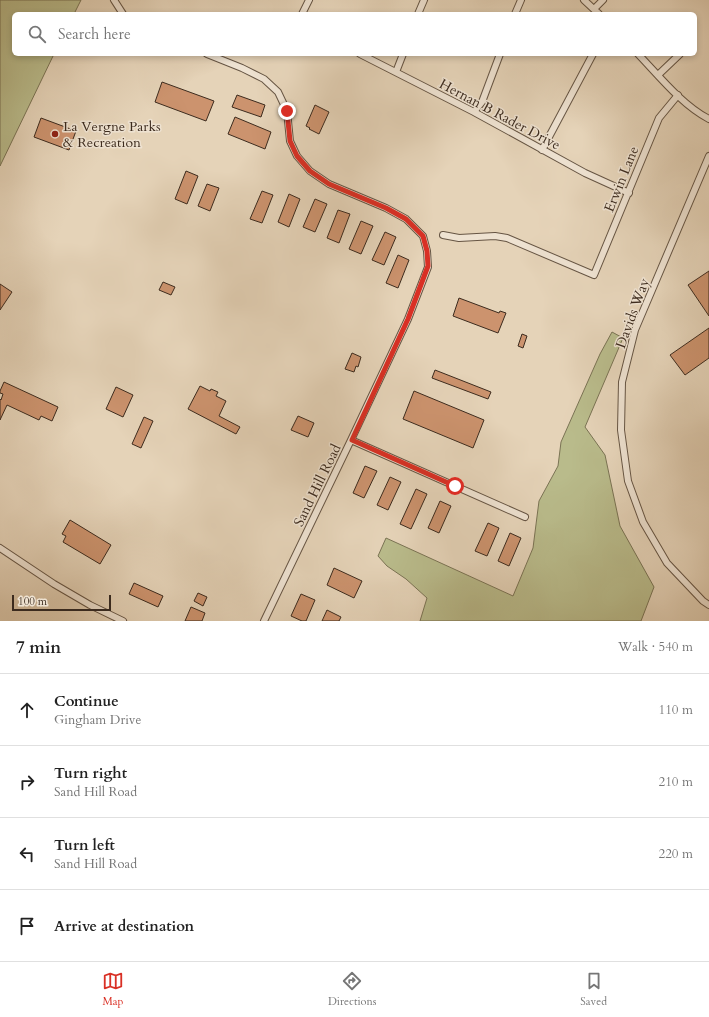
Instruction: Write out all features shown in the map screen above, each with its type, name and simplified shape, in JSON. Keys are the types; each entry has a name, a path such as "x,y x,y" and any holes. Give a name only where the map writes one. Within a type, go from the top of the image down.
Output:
{"street":[{"path":"114,0 122,12"},
{"path":"303,12 309,0"},
{"path":"419,12 424,0"},
{"path":"516,12 521,0"},
{"path":"584,0 598,12"},
{"path":"594,9 603,0"},
{"name":"Sand Hill Road","path":"212,56 264,79 278,92 287,111 290,141 297,156 310,171 329,184 386,208 406,219 423,236 427,251 428,266 408,319 352,440 264,621"},
{"name":"Hernan B Rader Drive","path":"364,56 474,112 585,173 629,193"},
{"path":"396,72 402,56"},
{"path":"474,112 482,102 499,56"},
{"path":"542,150 592,56"},
{"path":"640,56 685,102 702,116 709,119"},
{"path":"658,75 678,56"},
{"name":"Erwin Lane","path":"444,234 459,238 495,236 507,238 594,276 659,118 678,95"},
{"name":"Davids Way","path":"709,156 635,330 622,382 621,430 628,481 643,522 667,563 703,602 709,605"},
{"path":"352,440 525,517"},
{"path":"0,548 66,591 90,605 123,621"}],"green space":[{"path":"0,0 81,0 75,12 12,12 12,56 53,56 0,166"},
{"path":"612,332 623,338 585,427 605,455 620,526 654,587 641,621 420,621 427,598 406,579 387,566 378,556 386,538 513,596 533,548 539,501 558,466 561,442 600,354"}],"building":[{"path":"162,82 214,101 206,121 155,102"},
{"path":"237,95 265,105 261,117 232,107"},
{"path":"315,105 329,112 319,134 306,126"},
{"path":"235,117 271,132 265,149 228,134"},
{"name":"La Vergne Parks & Recreation","path":"41,118 76,131 69,150 34,137"},
{"path":"186,171 198,176 187,204 175,199"},
{"path":"207,184 219,188 210,211 198,206"},
{"path":"262,191 273,195 262,223 250,219"},
{"path":"289,194 300,199 289,227 278,222"},
{"path":"315,199 327,204 315,232 303,227"},
{"path":"338,210 350,214 339,243 327,238"},
{"path":"361,221 373,226 361,254 349,249"},
{"path":"385,232 396,237 384,265 372,260"},
{"path":"398,255 409,260 398,288 386,283"},
{"path":"709,271 709,316 688,285"},
{"path":"163,282 175,287 171,295 159,290"},
{"path":"0,284 12,292 0,310"},
{"path":"459,298 499,313 500,311 506,313 498,333 453,316"},
{"path":"709,328 709,358 685,375 670,355"},
{"path":"522,334 527,336 523,348 518,346"},
{"path":"352,353 361,357 358,367 356,366 354,372 345,369"},
{"path":"435,370 491,392 488,399 432,378"},
{"path":"4,382 58,407 52,421 41,416 39,420 7,405 0,420 0,399 1,400 3,394 0,393 0,391"},
{"path":"200,386 210,391 211,389 218,392 216,396 226,401 219,416 240,427 236,434 188,409"},
{"path":"116,387 133,395 123,417 106,409"},
{"path":"414,391 484,420 473,448 403,419"},
{"path":"298,416 314,423 308,437 291,430"},
{"path":"144,417 153,421 141,448 132,444"},
{"path":"365,466 377,471 364,498 353,493"},
{"path":"390,477 401,482 388,510 377,505"},
{"path":"416,489 427,494 411,529 400,524"},
{"path":"440,501 451,506 439,533 428,528"},
{"path":"70,520 111,545 100,564 63,542 66,536 62,534"},
{"path":"488,523 499,528 487,556 475,551"},
{"path":"510,533 521,538 509,566 498,561"},
{"path":"334,568 362,581 354,598 327,585"},
{"path":"134,583 163,596 158,607 129,594"},
{"path":"198,593 207,597 203,606 194,601"},
{"path":"301,594 315,600 306,621 302,621 291,616"},
{"path":"191,607 205,613 202,621 185,621"},
{"path":"327,610 341,617 339,621 322,621"}],"place":[{"name":"La Vergne Parks & Recreation","path":"55,134"}],"route":[{"path":"287,111 290,141 297,156 310,171 329,184 386,208 406,219 423,236 427,251 428,266 408,319 352,440 455,486"}]}
